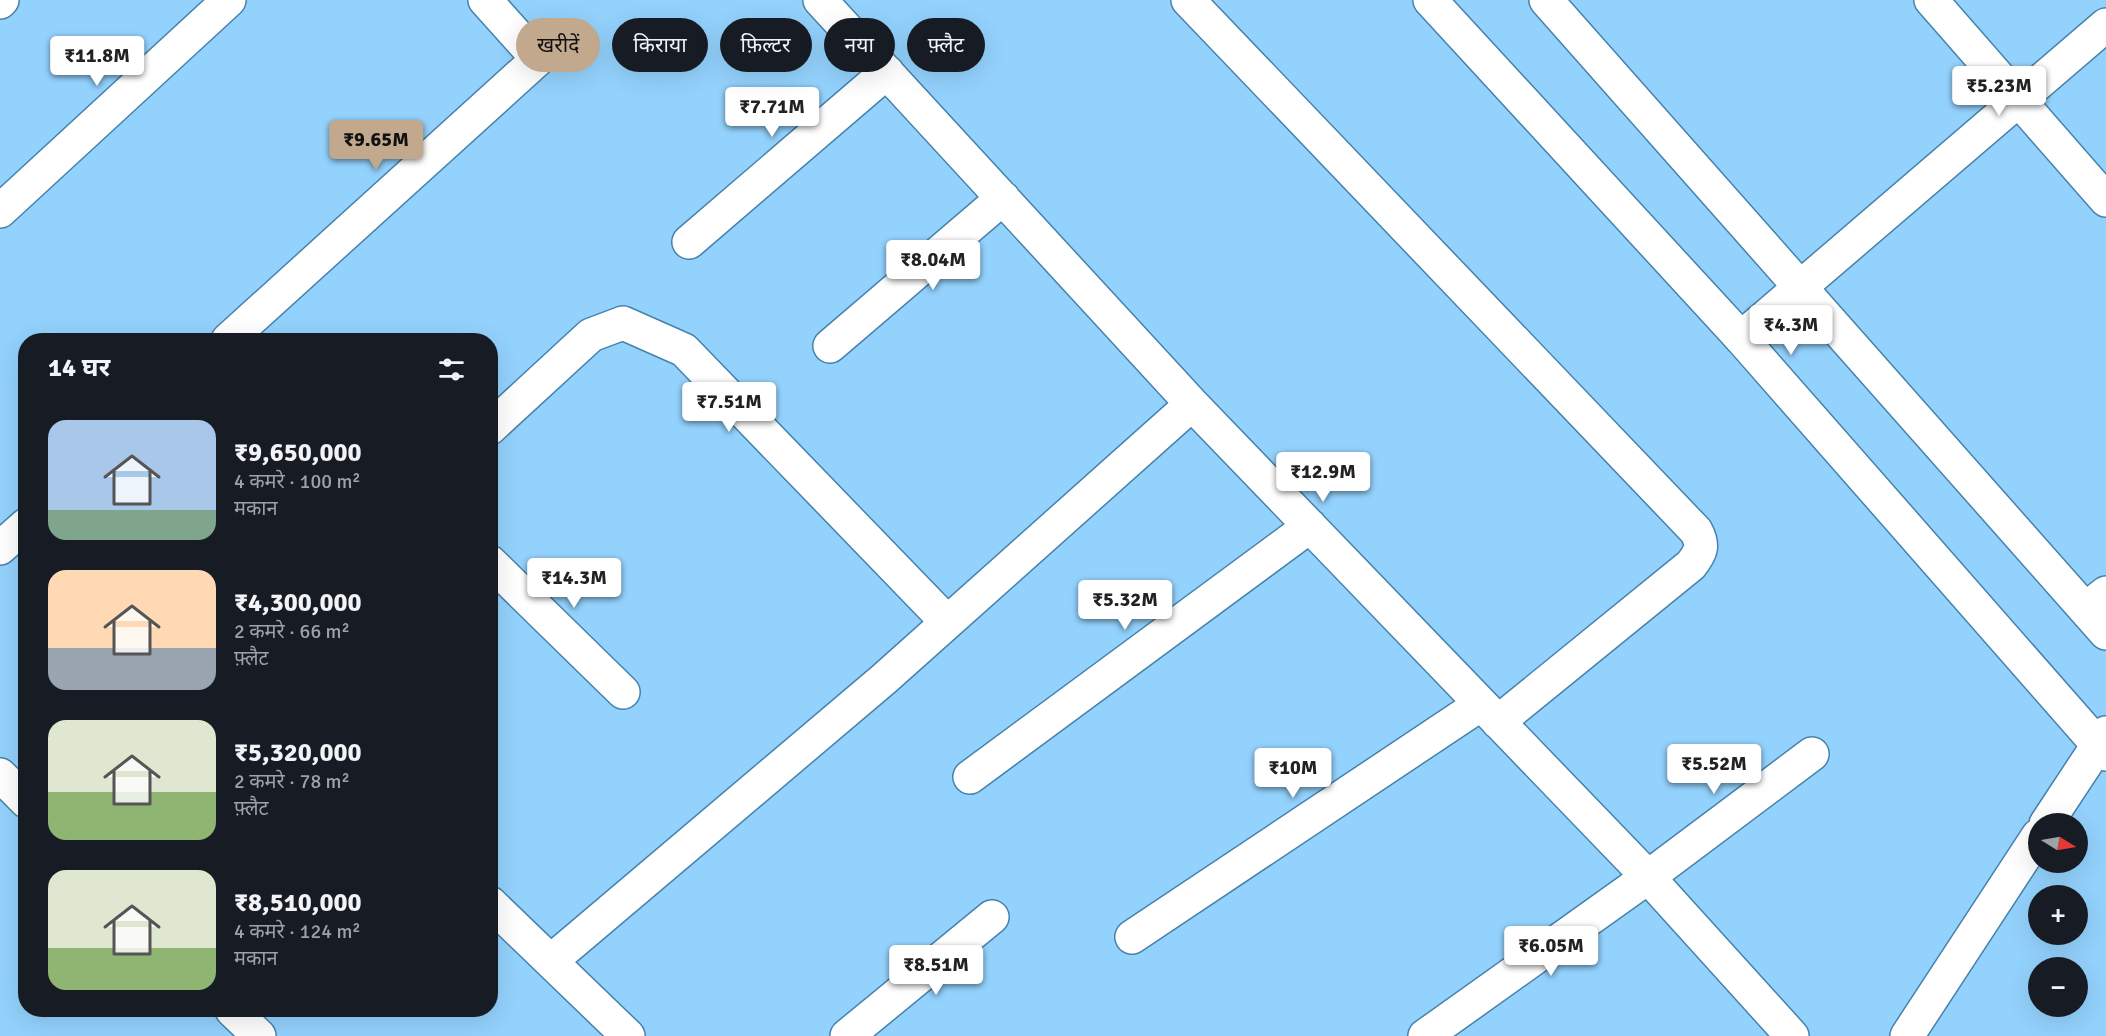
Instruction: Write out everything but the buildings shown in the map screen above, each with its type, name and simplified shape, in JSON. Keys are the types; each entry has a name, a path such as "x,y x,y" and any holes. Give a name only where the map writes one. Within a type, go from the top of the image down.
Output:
{"street":[{"path":"0,211 228,0"},
{"path":"236,333 538,59 485,0"},
{"path":"820,0 837,18"},
{"path":"1132,937 1490,713 1691,565 1699,554 1701,541 1688,522 1188,0"},
{"path":"1430,0 1741,338 2103,744 2054,813"},
{"path":"1546,0 1800,287 2099,612"},
{"path":"1931,0 2106,200"},
{"path":"1741,338 2106,25"},
{"path":"689,242 887,72 1192,404 1648,877 1792,1036"},
{"path":"830,346 1003,198"},
{"path":"498,421 591,335 623,323 684,350 947,622"},
{"path":"551,961 884,679 1192,404"},
{"path":"970,777 1310,526"},
{"path":"0,548 18,532"},
{"path":"498,570 622,692"},
{"path":"1425,1036 1648,877 1812,754"},
{"path":"0,775 18,793"},
{"path":"1907,1036 2028,851"},
{"path":"498,911 628,1036"},
{"path":"847,1036 992,917"},
{"path":"239,1017 259,1036"}]}
